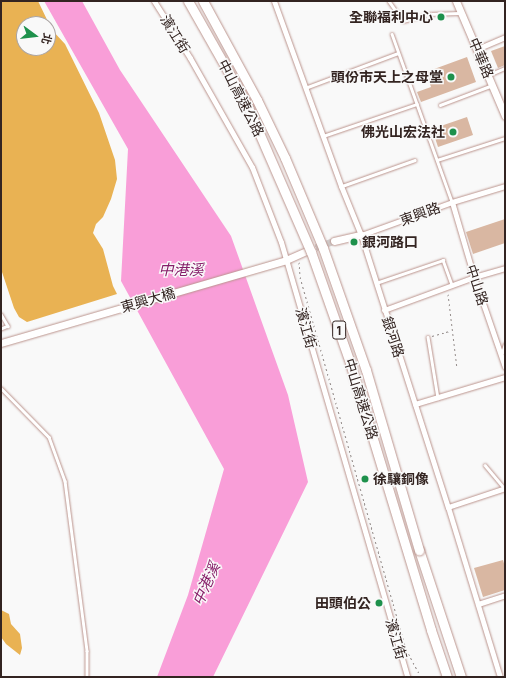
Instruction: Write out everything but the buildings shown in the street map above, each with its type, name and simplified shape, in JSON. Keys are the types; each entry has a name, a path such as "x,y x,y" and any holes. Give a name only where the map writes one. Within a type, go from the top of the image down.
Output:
{"highway":[{"name":"中山高速公路","path":"188,1 247,105 311,252 350,363 430,630 447,677"},
{"name":"中山高速公路","path":"203,1 257,100 282,152 323,248 366,370 419,550 461,677"}],"street":[{"name":"濱江街","path":"154,1 190,58 252,167 281,242 407,677"},
{"name":"銀河路","path":"274,1 341,186 361,235 448,507 500,677"},
{"name":"中華路","path":"456,1 505,116"},
{"path":"477,49 505,37"},
{"name":"東興路","path":"334,241 361,235 452,202 505,186"},
{"name":"中山路","path":"452,202 474,276 505,367"},
{"name":"東興大橋","path":"1,343 286,260 300,253"},
{"path":"384,310 474,276 505,268"},
{"path":"415,404 505,377"},
{"path":"448,507 504,488"},
{"path":"478,604 505,595"}],"lane":[{"path":"389,1 403,21 429,14 461,13"},
{"path":"392,34 452,202"},
{"path":"306,88 398,53"},
{"path":"488,76 505,68"},
{"path":"440,105 492,85"},
{"path":"323,136 417,104"},
{"path":"437,160 505,138"},
{"path":"341,186 415,160"},
{"path":"376,283 444,260 450,286"},
{"path":"1,314 8,326 1,329"},
{"path":"428,338 438,398"},
{"path":"501,356 505,344"},
{"path":"1,388 49,437 65,481 87,651 86,677"},
{"path":"485,466 504,488"}],"path":[{"path":"300,253 300,276 406,649 421,677"},
{"path":"450,286 451,331 456,368"},
{"path":"428,338 451,331"}],"shaded area":[{"path":"1,1 38,1 45,16 16,16 16,56 56,56 56,34 65,44 99,113 115,160 117,179 111,199 103,217 96,224 93,233 103,249 113,286 117,294 27,322 19,317 14,308 1,269"},
{"path":"1,610 9,614 11,624 20,634 22,648 20,655 6,644 1,637"}],"water":[{"name":"中港溪","path":"44,1 82,1 120,70 231,236 288,395 308,482 213,677 157,677 188,595 224,469 121,281 128,149 56,22 56,16 53,16"}],"tunnel":[{"path":"306,251 334,241"}],"place":[{"name":"全聯福利中心","path":"441,17"},
{"name":"頭份市天上之母堂","path":"451,77"},
{"name":"佛光山宏法社","path":"453,132"},
{"name":"銀河路口","path":"354,242"},
{"name":"徐驤銅像","path":"365,479"},
{"name":"田頭伯公","path":"379,603"}]}
